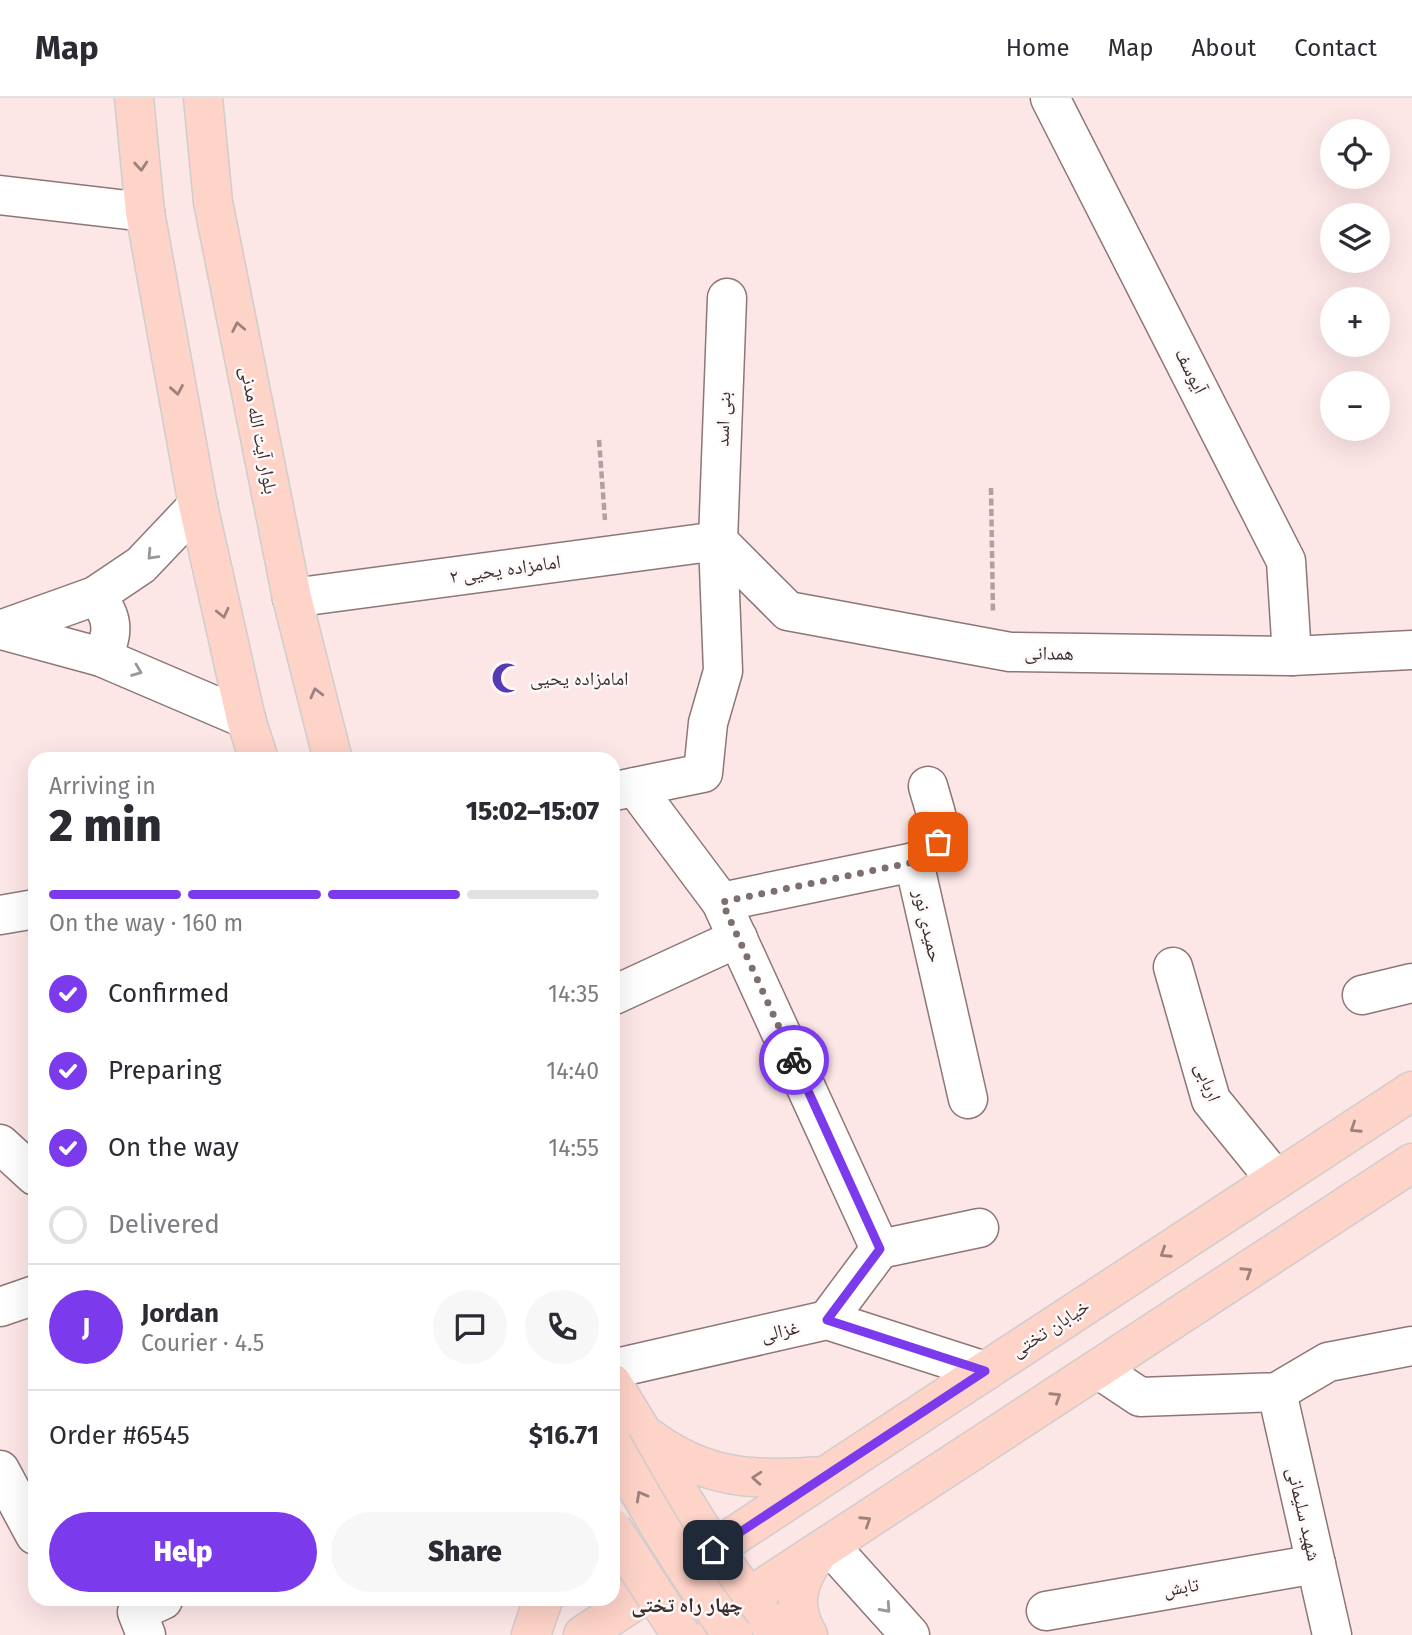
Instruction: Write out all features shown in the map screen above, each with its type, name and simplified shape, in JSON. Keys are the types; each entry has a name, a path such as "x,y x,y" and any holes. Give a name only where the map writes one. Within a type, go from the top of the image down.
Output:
{"main road":[{"path":"134,98 145,212 198,505 246,719 256,752"},
{"name":"بلوار آیت الله مدنی","path":"204,98 213,202 292,598 331,752"},
{"name":"خیابان تختی","path":"603,1630 713,1550 1412,1091"},
{"path":"691,1635 1412,1164"},
{"path":"620,1411 651,1513 707,1602 733,1635"},
{"path":"628,1439 707,1471 778,1479 825,1476"},
{"path":"628,1439 685,1500 713,1550 748,1599 779,1635"},
{"path":"620,1574 635,1573 655,1561 671,1543 680,1525 685,1500"},
{"path":"620,1540 681,1635"},
{"path":"808,1635 801,1623 797,1597 804,1573 823,1549"},
{"path":"531,1635 540,1606"}],"street":[{"name":"آیوسف","path":"1050,98 1286,561 1292,656"},
{"path":"0,195 145,212"},
{"name":"بنی اسد","path":"624,789 703,773 708,723 723,671 718,541 727,298"},
{"path":"1,630 95,596 141,565 198,505"},
{"name":"امامزاده یحیی ۲","path":"292,598 718,541"},
{"name":"همدانی","path":"718,541 788,611 1010,652 1292,656 1412,650"},
{"path":"95,596 106,607 111,622 110,641 101,657"},
{"path":"1,630 101,657 246,719"},
{"path":"914,862 929,855 938,842 939,824 928,786"},
{"path":"624,789 722,902 880,1249"},
{"name":"حمیدی نور","path":"722,902 914,862 968,1099"},
{"path":"0,915 28,910"},
{"path":"620,992 738,938"},
{"name":"اربابی","path":"1173,967 1211,1100 1276,1180"},
{"path":"1362,995 1412,984"},
{"path":"0,1144 28,1170"},
{"path":"979,1228 880,1249 827,1320 985,1371"},
{"path":"0,1307 28,1298"},
{"name":"غزالی","path":"620,1367 827,1320"},
{"path":"1098,1369 1140,1397 1278,1392 1328,1362 1412,1346"},
{"name":"شهید سلیمانی","path":"1278,1392 1332,1635"},
{"path":"0,1470 28,1522"},
{"path":"823,1549 910,1635"},
{"name":"تابش","path":"1046,1611 1316,1564"},
{"path":"146,1635 137,1612 150,1606"}],"path":[{"path":"599,440 608,555"},
{"path":"991,488 993,649"}],"way so far":[{"path":"794,1060 722,902 914,862 929,855 938,842"}],"place":[{"name":"امامزاده یحیی","path":"507,678"}],"district":[{"name":"چهار راه تختی","path":"687,1605"}],"route":[{"path":"713,1550 985,1371 827,1320 880,1249 794,1060"}]}
